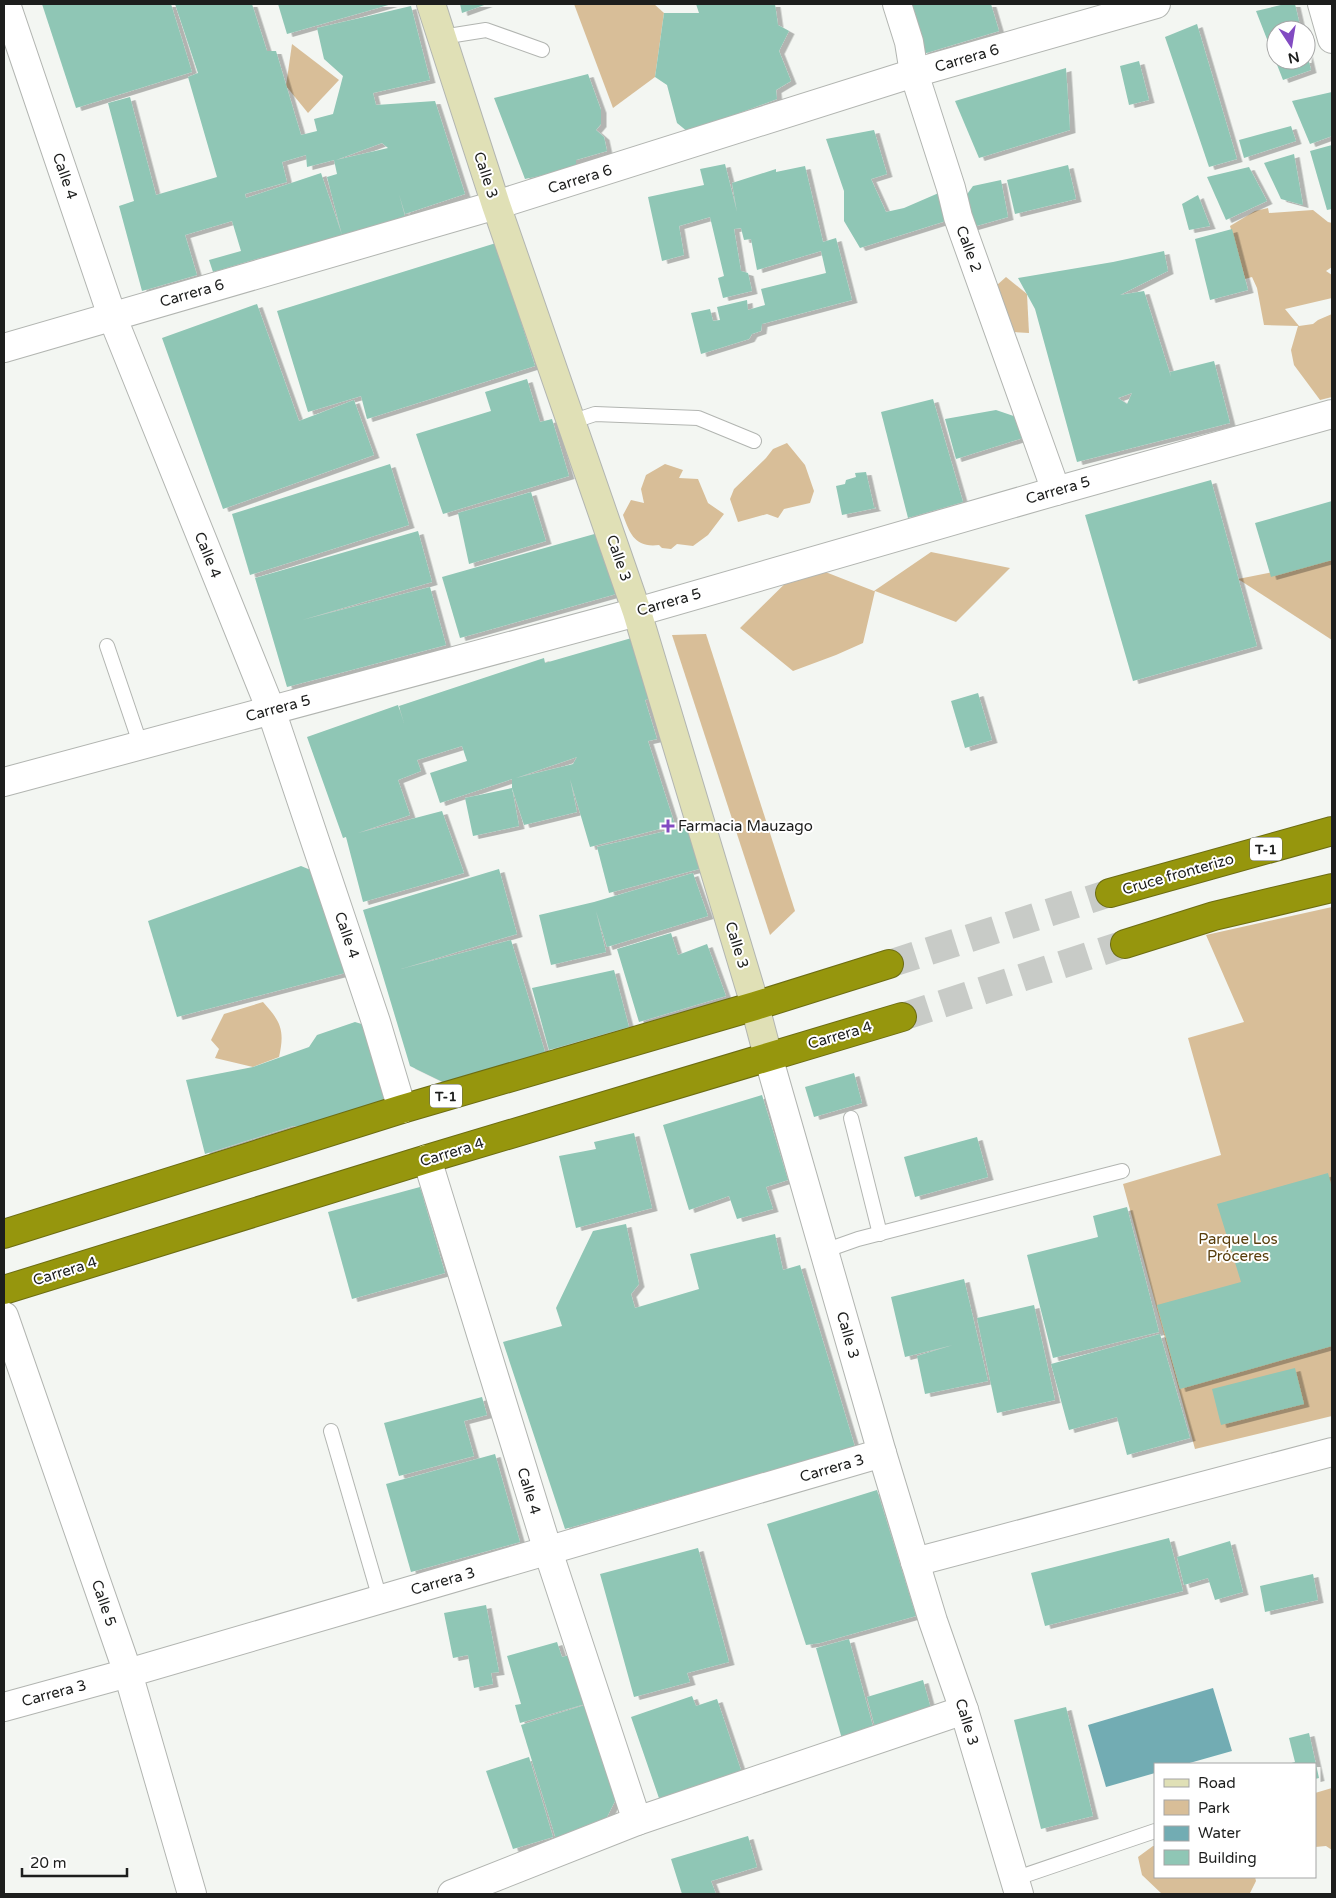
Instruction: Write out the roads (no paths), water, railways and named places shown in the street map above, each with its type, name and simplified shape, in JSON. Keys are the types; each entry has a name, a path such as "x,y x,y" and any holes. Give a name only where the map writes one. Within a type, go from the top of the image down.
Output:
{"highway":[{"name":"Cruce fronterizo","path":"1110,893 1332,831"},
{"path":"1125,944 1214,916 1332,888"},
{"name":"T-1","path":"4,1234 402,1109 755,1006 890,964"},
{"name":"Carrera 4","path":"4,1290 426,1159 902,1016"}],"street":[{"name":"Calle 4","path":"6,4 112,316 271,710 376,1022 402,1109"},
{"name":"Calle 3","path":"431,4 496,205 637,612 755,1006 882,1453 915,1562 964,1710 1017,1887"},
{"name":"Calle 2","path":"897,4 909,42 914,73 951,188 958,217 1056,490"},
{"name":"Carrera 6","path":"4,348 496,205 914,73 1156,4"},
{"path":"1322,4 1332,39"},
{"name":"Carrera 5","path":"4,782 637,612 1056,490 1332,414"},
{"name":"Calle 4","path":"426,1159 548,1551 637,1821"},
{"name":"Calle 5","path":"4,1316 128,1672 192,1894"},
{"path":"915,1562 1332,1452"},
{"name":"Carrera 3","path":"4,1707 882,1453"},
{"path":"452,1894 637,1821 964,1710"}],"lane":[{"path":"442,36 486,30 542,50"},
{"path":"571,422 595,414 698,418 754,441"},
{"path":"107,646 141,746"},
{"path":"851,1118 880,1234"},
{"path":"824,1251 880,1234 1122,1171"},
{"path":"331,1431 380,1599"},
{"path":"1017,1887 1154,1831"}],"water":[{"path":"1213,1688 1232,1751 1190,1763 1154,1763 1154,1773 1106,1787 1088,1725"}],"tunnel":[{"path":"889,964 1110,893"},
{"path":"902,1017 1125,944"}],"place":[{"name":"Farmacia Mauzago","path":"668,826"}],"park label":[{"name":"Parque Los Próceres","path":"1238,1248"}]}
